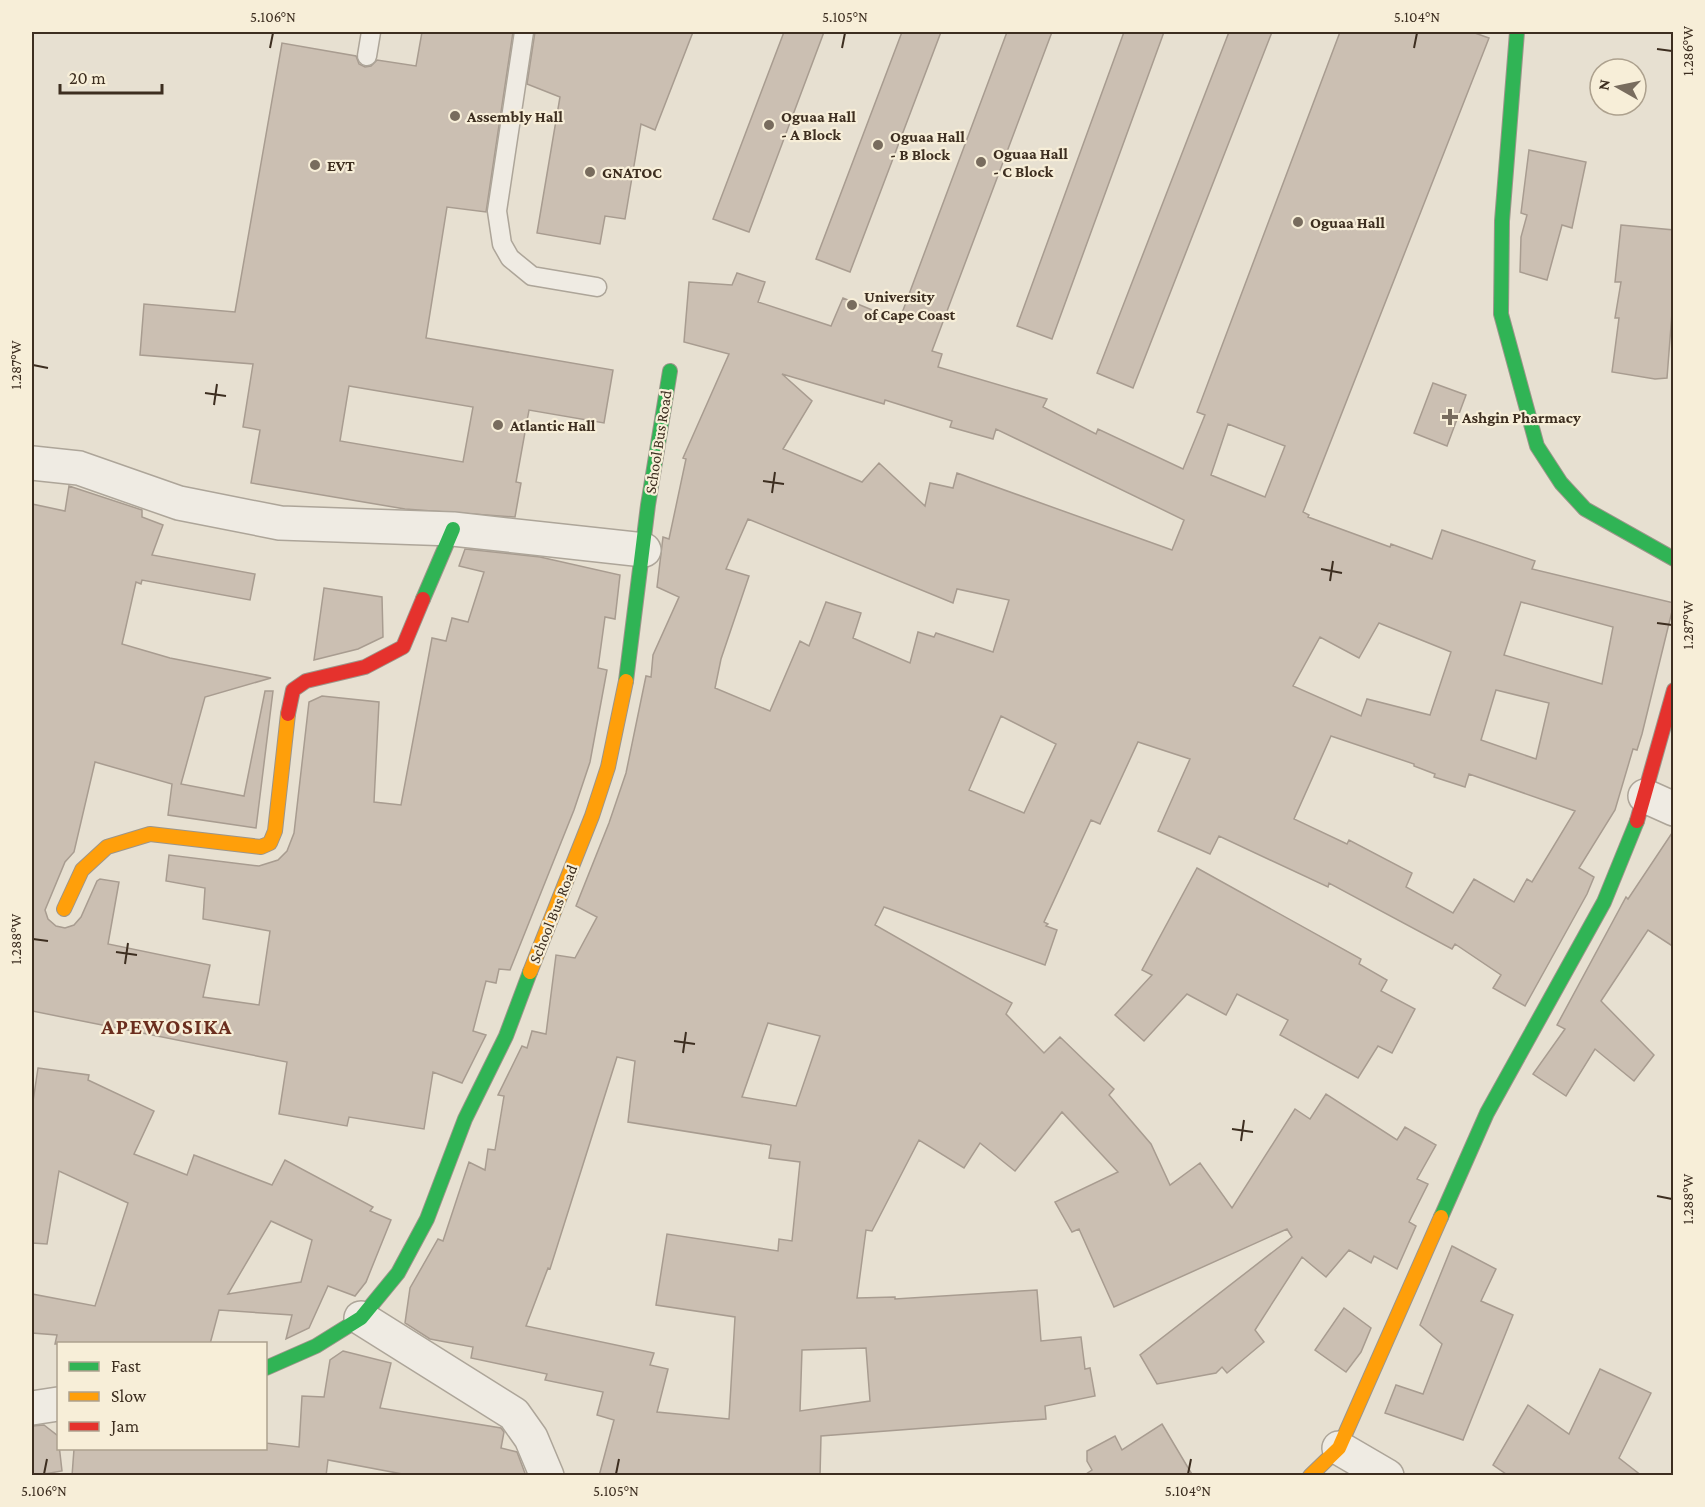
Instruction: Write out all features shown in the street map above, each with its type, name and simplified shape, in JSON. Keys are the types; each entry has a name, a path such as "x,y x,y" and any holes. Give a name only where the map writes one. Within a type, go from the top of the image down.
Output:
{"street":[{"path":"1517,32 1502,221 1501,314 1537,446 1561,483 1585,508 1674,559"},
{"name":"School Bus Road","path":"267,1368 316,1346 361,1318 398,1273 427,1219 450,1154 506,1036 592,816 608,767 626,682 648,505 670,371"},
{"path":"32,464 79,468 179,503 280,523 453,529 644,550"},
{"path":"64,909 82,870 107,847 150,834 261,847 270,843 276,831 289,704 293,690 306,681 365,667 403,647 453,529"},
{"path":"1310,1476 1339,1448 1488,1113 1659,802 1674,690"},
{"path":"361,1318 514,1414 531,1438 548,1476"},
{"path":"32,1408 57,1404"},
{"path":"1339,1448 1387,1476"}],"lane":[{"path":"367,56 371,32"},
{"path":"524,32 497,211 502,244 510,258 532,276 597,287"}],"building":[{"path":"422,32 513,32 486,212 447,207 426,338 613,370 604,423 529,410 516,482 521,483 515,517 405,509 251,483 260,430 243,427 253,364 140,355 144,304 235,312 282,43 356,56 359,64 365,67 371,66 377,60 416,66","holes":["349,386 473,407 463,462 340,441"]},
{"path":"535,32 693,32 655,130 641,124 625,219 605,216 600,244 537,233 560,97 527,84"},
{"name":"Oguaa Hall - A Block","path":"784,32 824,32 749,232 713,219"},
{"name":"Oguaa Hall - B Block","path":"902,32 941,32 850,272 816,259"},
{"path":"1007,32 1052,32 932,351 942,354 938,367 1047,399 1043,407 1096,434 1098,429 1183,469 1205,415 1197,412 1340,32 1472,32 1489,38 1303,512 1309,515 1308,517 1390,547 1391,544 1432,559 1442,530 1535,561 1532,569 1674,603 1642,734 1637,750 1633,749 1615,810 1579,868 1594,877 1587,894 1525,1006 1493,988 1501,975 1455,944 1452,949 1329,883 1328,887 1219,836 1210,854 1158,831 1190,759 1138,742 1100,824 1091,820 1044,922 1048,924 1046,926 1057,930 1045,965 884,907 875,925 1012,1003 1006,1014 1044,1053 1060,1037 1114,1089 1109,1095 1151,1144 1170,1185 1200,1163 1232,1208 1295,1109 1310,1119 1326,1094 1397,1140 1405,1127 1436,1145 1417,1179 1428,1184 1409,1222 1416,1226 1397,1269 1374,1256 1371,1263 1349,1250 1326,1277 1302,1257 1255,1330 1264,1342 1227,1373 1222,1367 1216,1373 1157,1384 1140,1355 1292,1237 1287,1229 1114,1307 1079,1229 1072,1232 1055,1202 1118,1172 1062,1112 1015,1171 980,1143 964,1168 919,1140 872,1231 866,1230 857,1298 895,1297 895,1299 1037,1290 1041,1341 1081,1337 1085,1369 1090,1368 1095,1396 1045,1406 1046,1419 821,1436 820,1476 599,1476 614,1420 597,1415 603,1392 545,1380 547,1374 471,1358 473,1347 430,1339 405,1323 410,1288 438,1239 443,1241 469,1162 485,1170 488,1149 495,1150 504,1096 498,1095 522,1046 527,1048 532,1031 546,1034 556,955 575,958 597,917 576,906 626,773 646,676 651,677 653,655 679,597 657,587 663,537 669,539 686,459 683,458 729,354 684,342 689,282 732,285 737,273 765,282 758,302 831,326 843,298 899,321","holes":["782,374 884,404 885,400 952,421 950,427 993,439 996,429 1184,520 1172,550 957,473 953,488 930,483 925,506 879,463 862,482 783,449 812,401","1228,424 1285,446 1265,497 1211,475","748,519 953,603 957,589 1009,600 993,652 936,633 934,637 918,632 910,663 853,638 861,613 826,602 809,646 800,641 770,711 715,688 721,659 749,576 726,569","1521,602 1613,627 1602,684 1504,655","1379,623 1451,652 1430,715 1367,699 1361,716 1293,686 1320,637 1359,658","1496,690 1549,703 1536,759 1481,740","1001,716 1056,744 1024,813 969,790","1331,736 1414,764 1414,766 1435,774 1434,777 1465,787 1469,774 1575,811 1532,882 1527,879 1514,902 1474,879 1453,913 1406,887 1412,873 1349,840 1347,844 1294,819","768,1023 820,1036 796,1106 742,1097","617,1057 635,1061 628,1122 771,1145 769,1158 800,1162 792,1241 779,1239 778,1251 667,1234 656,1305 735,1317 729,1419 657,1412 668,1369 650,1365 654,1353 526,1326 548,1268 550,1269","866,1348 870,1401 800,1411 802,1350"]},
{"path":"1124,32 1164,32 1052,339 1017,326"},
{"path":"1229,32 1272,32 1133,388 1097,373"},
{"path":"1529,150 1586,162 1572,228 1562,225 1547,280 1520,272 1521,237 1527,215 1521,213"},
{"path":"1621,225 1674,230 1674,287 1667,378 1655,379 1612,372 1619,318 1615,318 1621,282 1615,282"},
{"path":"1433,383 1466,395 1447,446 1414,433"},
{"path":"69,486 142,510 142,517 163,525 152,555 255,574 250,600 142,580 141,584 136,582 122,644 170,658 271,678 205,697 181,784 244,796 265,691 273,691 256,828 168,815 172,784 95,762 74,852 65,862 45,910 48,919 56,926 65,928 74,925 81,917 97,881 100,879 119,882 108,944 210,965 203,997 259,1005 270,931 203,919 205,888 166,881 169,855 259,866 278,860 287,851 294,833 309,702 322,696 379,702 374,802 401,805 432,638 446,641 452,618 468,622 484,572 459,566 465,549 540,557 620,575 615,619 605,617 598,668 607,670 590,762 574,810 510,970 499,969 496,983 486,981 473,1031 486,1035 462,1083 433,1072 424,1129 349,1117 347,1126 279,1114 287,1062 32,1011 32,504 65,511"},
{"path":"324,588 382,597 383,637 358,649 314,660"},
{"path":"1674,830 1674,947 1648,930 1601,1001 1654,1055 1634,1081 1595,1049 1566,1096 1533,1074 1565,1029 1557,1025 1626,897 1628,899"},
{"path":"1197,868 1361,959 1359,964 1387,980 1381,991 1415,1009 1392,1053 1378,1046 1358,1078 1280,1035 1288,1020 1237,994 1226,1015 1187,994 1144,1041 1115,1015 1152,975 1142,970"},
{"path":"38,1068 89,1075 88,1080 154,1111 134,1154 187,1175 194,1155 272,1185 285,1160 373,1207 370,1211 391,1220 366,1282 355,1296 328,1286 309,1328 286,1339 292,1315 219,1310 211,1342 57,1342 55,1344 57,1335 32,1333 32,1294 95,1306 128,1203 59,1171 47,1244 32,1243 32,1108","holes":["271,1221 312,1240 301,1282 228,1294"]},
{"path":"1452,1246 1496,1269 1481,1301 1513,1315 1463,1440 1385,1413 1396,1385 1423,1394 1442,1344 1420,1325"},
{"path":"1344,1308 1371,1328 1361,1352 1346,1372 1315,1350"},
{"path":"343,1351 391,1363 380,1408 501,1428 504,1432 501,1448 517,1452 526,1476 413,1476 328,1460 326,1476 72,1476 74,1450 267,1450 267,1443 299,1447 302,1396 324,1397 330,1360"},
{"path":"1600,1369 1651,1393 1619,1458 1642,1476 1509,1476 1493,1465 1528,1405 1569,1434"},
{"path":"1162,1424 1193,1476 1083,1476 1092,1470 1087,1461 1087,1451 1115,1436 1122,1450"},
{"path":"44,1425 57,1435 57,1450 60,1450 62,1471 32,1476 32,1426"}],"traffic: fast":[{"path":"1517,32 1502,221 1501,314 1537,446 1561,483 1585,509 1674,559"},
{"path":"626,681 648,505 670,371"},
{"path":"423,599 453,529"},
{"path":"1441,1217 1487,1113 1604,902 1637,821"},
{"path":"267,1368 316,1346 361,1318 398,1273 427,1219 465,1119 506,1036 530,972"}],"traffic: slow":[{"path":"530,972 592,816 608,767 626,681"},
{"path":"64,909 82,870 107,847 150,834 261,847 270,843 275,831 288,714"},
{"path":"1310,1476 1339,1448 1441,1217"}],"traffic: jam":[{"path":"288,714 293,690 306,681 365,667 403,647 423,599"},
{"path":"1637,821 1674,690"}],"place":[{"name":"Assembly Hall","path":"455,116"},
{"name":"Oguaa Hall - A Block","path":"769,125"},
{"name":"Oguaa Hall - B Block","path":"878,145"},
{"name":"Oguaa Hall - C Block","path":"981,162"},
{"name":"EVT","path":"315,165"},
{"name":"GNATOC","path":"590,172"},
{"name":"Oguaa Hall","path":"1298,222"},
{"name":"University of Cape Coast","path":"852,305"},
{"name":"Ashgin Pharmacy","path":"1450,417"},
{"name":"Atlantic Hall","path":"498,425"}],"district":[{"name":"APEWOSIKA","path":"167,1026"}]}
